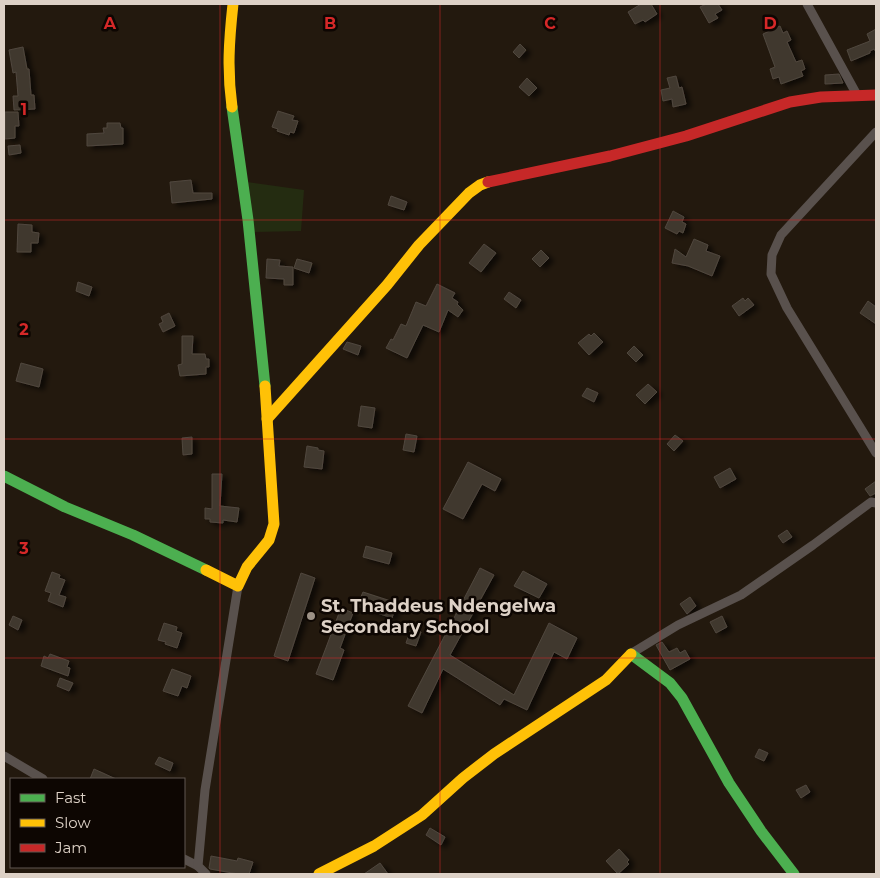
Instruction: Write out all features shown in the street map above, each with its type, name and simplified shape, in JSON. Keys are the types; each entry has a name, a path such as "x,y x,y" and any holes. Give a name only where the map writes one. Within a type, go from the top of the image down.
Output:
{"street":[{"path":"198,866 205,790 238,586 246,567 269,540 274,524 264,376 248,220 229,85 228,56 233,4"},
{"path":"807,4 857,95"},
{"path":"267,419 419,245 462,200 480,185 610,156 686,136 790,102 821,97 876,95"},
{"path":"876,132 782,236 772,255 771,264 771,274 788,308 876,453"},
{"path":"4,476 65,507 133,535 238,586"},
{"path":"319,874 374,846 422,815 463,778 494,754 606,680 632,653 678,625 741,595 875,504"},
{"path":"632,653 670,683 682,698 729,783 761,831 794,874"},
{"path":"4,756 41,778"},
{"path":"185,860 198,866 206,874"}],"green space":[{"path":"247,182 304,190 301,231 254,232"}],"building":[{"path":"641,4 651,4 657,14 645,22 643,20 635,24 628,12"},
{"path":"706,4 718,4 722,10 715,14 718,18 709,23 700,7"},
{"path":"780,26 783,33 787,31 791,40 787,42 796,62 802,60 805,69 801,71 803,76 781,84 779,77 773,79 770,69 775,67 763,34"},
{"path":"876,29 876,52 874,49 870,53 851,61 847,50 870,41 867,34"},
{"path":"520,44 526,50 519,58 513,52"},
{"path":"23,47 27,69 29,69 31,95 34,95 35,109 14,110 13,96 18,96 16,72 13,73 9,50"},
{"path":"839,74 843,83 825,84 825,75"},
{"path":"676,76 679,88 682,87 686,104 673,107 672,99 663,101 661,90 670,88 667,78"},
{"path":"527,78 537,88 529,96 519,87"},
{"path":"278,111 294,116 292,120 298,121 294,133 290,132 289,135 272,127"},
{"path":"5,112 18,112 19,126 15,126 15,138 5,139"},
{"path":"107,123 120,123 121,128 123,128 123,144 87,146 87,134 104,133 103,128 107,128"},
{"path":"20,145 21,153 9,155 8,146"},
{"path":"191,180 193,193 212,193 212,199 172,203 170,182"},
{"path":"391,196 407,202 404,210 388,205"},
{"path":"673,211 684,217 682,222 686,224 683,233 679,231 677,234 665,228"},
{"path":"18,224 32,225 32,232 39,233 38,243 31,243 31,252 17,252"},
{"path":"694,239 708,245 706,251 720,256 712,276 688,266 672,263 675,249 686,257"},
{"path":"484,244 496,253 481,272 469,263"},
{"path":"541,250 549,258 540,267 532,259"},
{"path":"267,259 280,260 279,266 293,267 293,285 284,285 284,279 266,278"},
{"path":"297,259 312,263 309,273 294,268"},
{"path":"78,282 92,287 89,296 76,291"},
{"path":"437,284 455,293 452,298 458,302 457,304 463,310 458,317 448,310 439,332 423,325 407,358 386,348 391,339 393,340 401,324 406,326 416,302 426,306"},
{"path":"509,292 521,300 516,308 504,299"},
{"path":"743,298 745,301 748,298 754,305 739,316 732,306"},
{"path":"868,301 876,307 876,324 860,313"},
{"path":"169,313 175,326 163,332 159,324 163,322 161,317"},
{"path":"594,333 603,342 589,355 578,343 589,334 591,336"},
{"path":"182,336 193,336 192,354 205,354 206,359 209,359 209,367 206,367 206,374 180,376 178,365 182,364"},
{"path":"347,342 361,346 358,355 343,349"},
{"path":"634,346 643,355 636,362 627,353"},
{"path":"21,363 43,369 39,387 16,381"},
{"path":"648,384 657,392 645,404 636,395"},
{"path":"587,388 598,393 594,402 582,396"},
{"path":"361,406 375,408 372,428 358,426"},
{"path":"406,434 417,436 414,452 403,450"},
{"path":"675,435 683,441 674,451 667,444"},
{"path":"192,437 192,454 183,455 182,438"},
{"path":"307,446 324,451 322,469 304,467"},
{"path":"468,462 501,479 495,491 482,484 463,519 443,509"},
{"path":"730,468 736,479 720,488 714,477"},
{"path":"212,474 222,474 220,506 239,508 237,522 223,520 223,523 210,522 210,519 205,519 205,508 212,509"},
{"path":"876,481 876,493 870,496 865,489"},
{"path":"787,530 792,537 783,543 778,536"},
{"path":"366,546 392,553 389,564 363,557"},
{"path":"480,568 494,575 450,655 514,695 549,623 577,638 567,659 554,652 527,710 504,699 500,705 443,669 422,713 408,706"},
{"path":"523,571 547,584 539,598 514,586"},
{"path":"52,572 60,575 59,578 65,580 59,595 66,597 63,607 48,601 51,593 45,591"},
{"path":"301,573 315,578 288,661 274,656"},
{"path":"363,592 397,603 392,618 357,606"},
{"path":"690,597 696,606 687,614 680,604"},
{"path":"341,608 353,613 340,648 344,650 333,680 316,674"},
{"path":"13,616 22,620 18,630 9,625"},
{"path":"722,616 727,627 716,633 710,622"},
{"path":"164,623 177,627 176,631 182,633 177,648 158,640"},
{"path":"411,629 421,632 416,646 406,643"},
{"path":"662,642 669,652 677,648 680,653 685,650 690,659 670,670 656,645"},
{"path":"50,654 69,661 67,667 70,668 68,676 41,666 44,656 48,658"},
{"path":"172,669 191,676 187,688 182,686 178,696 163,691"},
{"path":"60,678 73,683 69,691 57,686"},
{"path":"759,749 768,753 764,761 755,757"},
{"path":"159,757 173,763 170,771 155,764"},
{"path":"94,769 114,778 90,778"},
{"path":"806,785 810,792 801,798 796,790"},
{"path":"430,828 445,837 441,845 426,835"},
{"path":"619,849 629,860 627,862 629,864 618,874 606,861"},
{"path":"211,856 237,861 238,858 253,862 249,874 238,874 210,869"},
{"path":"380,863 388,874 364,874"}],"traffic: fast":[{"path":"232,107 248,220 265,386"},
{"path":"4,476 65,507 133,535 206,570"},
{"path":"631,654 670,683 682,698 729,783 761,831 794,874"}],"traffic: slow":[{"path":"232,107 229,56 233,4"},
{"path":"267,419 387,285 419,245 469,193 488,182"},
{"path":"206,570 238,586 247,567 269,540 274,524 265,386"},
{"path":"319,874 374,846 422,815 463,778 494,754 606,680 631,654"}],"traffic: jam":[{"path":"488,182 610,156 686,136 790,102 821,97 876,95"}],"place":[{"name":"St. Thaddeus Ndengelwa Secondary School","path":"311,616"}]}
